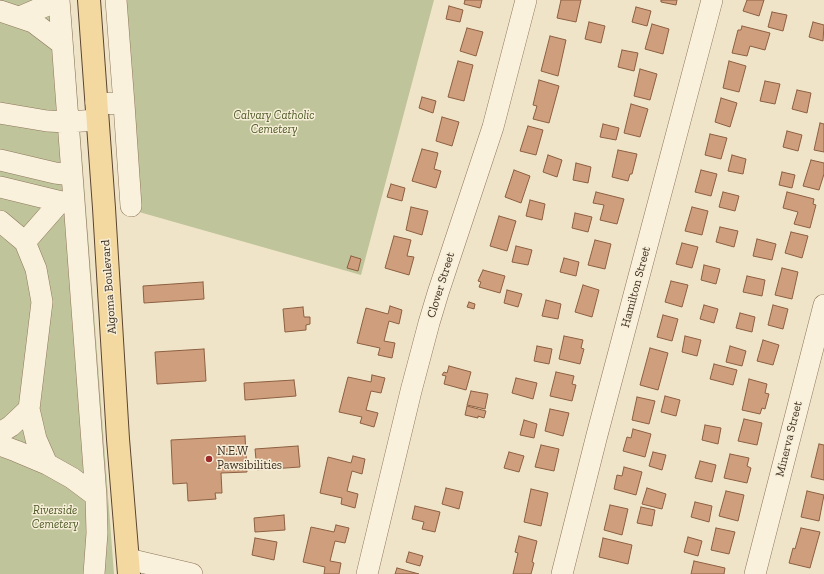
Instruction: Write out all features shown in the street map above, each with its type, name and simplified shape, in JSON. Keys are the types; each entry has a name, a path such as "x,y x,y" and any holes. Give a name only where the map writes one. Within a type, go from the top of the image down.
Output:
{"main road":[{"name":"Algoma Boulevard","path":"89,0 104,208 118,440 129,566"}],"street":[{"path":"20,17 59,0 72,175 67,203 96,496 94,574"},
{"path":"116,0 131,206"},
{"name":"Clover Street","path":"367,574 429,323 492,126 526,0"},
{"name":"Hamilton Street","path":"562,574 597,435 712,0"},
{"path":"0,11 33,22 62,44"},
{"path":"0,113 47,121 68,122 96,111 124,104"},
{"path":"0,160 55,173 72,175"},
{"path":"0,187 67,203"},
{"path":"25,242 67,203"},
{"path":"0,221 25,242 36,269 42,302 29,409 36,440 47,464"},
{"name":"Minerva Street","path":"755,574 824,305"},
{"path":"0,433 11,426 29,409"},
{"path":"0,445 47,464 72,478 96,496"},
{"path":"129,566 192,574"}],"green space":[{"name":"Riverside Cemetery","path":"0,0 70,0 114,574 0,574"},
{"name":"Calvary Catholic Cemetery","path":"110,0 434,0 361,275 125,208"}],"building":[{"path":"465,0 482,0 480,8 464,4"},
{"path":"561,0 581,0 576,22 557,18"},
{"path":"661,0 677,0 676,5 661,2"},
{"path":"747,0 764,0 759,16 743,11"},
{"path":"449,6 463,10 460,22 446,19"},
{"path":"636,7 651,11 647,26 632,22"},
{"path":"772,12 787,15 783,31 768,27"},
{"path":"589,22 605,26 601,43 585,39"},
{"path":"813,22 824,25 823,41 809,37"},
{"path":"652,24 669,29 663,54 645,49"},
{"path":"742,26 770,33 765,50 750,46 747,56 732,53 738,30 741,30"},
{"path":"467,28 483,32 476,56 460,51"},
{"path":"550,36 566,40 558,76 541,71"},
{"path":"622,50 638,53 634,71 618,67"},
{"path":"458,61 473,65 464,101 448,97"},
{"path":"729,61 746,66 739,92 723,88"},
{"path":"640,69 657,74 650,100 634,96"},
{"path":"539,80 559,86 549,123 533,119 537,106 533,105"},
{"path":"765,81 780,84 775,104 760,101"},
{"path":"797,90 811,93 807,113 792,109"},
{"path":"422,97 436,101 433,113 419,108"},
{"path":"721,98 737,103 730,127 715,122"},
{"path":"631,104 648,109 640,137 624,133"},
{"path":"442,117 459,122 452,146 436,141"},
{"path":"820,123 824,124 824,152 814,150"},
{"path":"603,124 619,128 616,140 600,137"},
{"path":"528,126 543,130 536,155 520,151"},
{"path":"787,131 802,135 798,151 783,147"},
{"path":"710,134 727,138 721,159 705,155"},
{"path":"422,149 438,153 434,169 441,171 436,188 412,181"},
{"path":"618,150 637,154 632,174 630,174 628,181 612,177"},
{"path":"548,155 562,160 557,177 543,172"},
{"path":"732,155 746,159 743,174 728,171"},
{"path":"811,160 824,163 824,174 819,190 803,186"},
{"path":"576,163 591,167 588,183 573,180"},
{"path":"514,170 530,176 521,203 505,197"},
{"path":"701,170 717,174 711,196 695,192"},
{"path":"782,172 795,175 792,188 779,185"},
{"path":"391,184 405,188 402,201 387,197"},
{"path":"596,192 624,199 617,224 600,220 604,205 593,203"},
{"path":"723,192 739,196 735,211 719,207"},
{"path":"787,192 814,199 813,204 816,205 810,228 794,224 798,212 783,208"},
{"path":"530,200 545,204 542,220 526,216"},
{"path":"411,207 428,211 422,235 406,230"},
{"path":"692,207 708,211 702,235 685,231"},
{"path":"575,213 592,217 588,232 572,228"},
{"path":"499,216 516,221 507,251 490,246"},
{"path":"720,227 738,231 734,247 716,242"},
{"path":"791,232 808,236 802,258 785,253"},
{"path":"394,236 411,240 407,256 414,257 409,275 385,268"},
{"path":"757,239 776,244 772,260 753,256"},
{"path":"595,240 611,244 605,269 588,265"},
{"path":"682,243 698,247 692,268 676,264"},
{"path":"516,246 532,250 528,265 512,262"},
{"path":"351,256 361,259 358,271 347,268"},
{"path":"564,258 579,262 576,276 560,272"},
{"path":"704,265 720,269 716,284 701,280"},
{"path":"782,268 798,272 792,299 775,295"},
{"path":"483,270 505,276 500,293 479,287 481,282 478,281"},
{"path":"747,276 765,280 762,296 743,292"},
{"path":"671,281 688,285 682,307 665,302"},
{"path":"203,282 204,299 144,303 143,286"},
{"path":"583,285 599,290 592,317 575,312"},
{"path":"507,290 522,294 518,307 504,303"},
{"path":"546,300 561,304 558,319 542,316"},
{"path":"469,302 475,304 474,309 467,307"},
{"path":"704,305 718,309 714,323 700,319"},
{"path":"773,305 788,309 783,329 768,325"},
{"path":"390,306 402,310 399,324 389,321 384,341 395,343 392,358 378,355 380,348 357,343 366,308 388,314"},
{"path":"303,307 304,317 310,317 310,324 306,325 306,330 285,332 283,309"},
{"path":"740,313 755,317 752,332 736,328"},
{"path":"663,315 678,319 672,341 657,337"},
{"path":"564,336 583,340 581,348 584,349 580,364 559,359"},
{"path":"685,336 701,340 697,356 682,352"},
{"path":"763,340 779,345 773,365 757,361"},
{"path":"537,346 552,349 549,364 534,361"},
{"path":"730,346 746,351 742,366 726,362"},
{"path":"650,348 668,353 658,390 640,385"},
{"path":"204,349 206,381 157,384 155,352"},
{"path":"714,364 737,370 733,385 710,379"},
{"path":"449,366 471,372 466,390 444,384 446,376 442,375 444,372 447,373"},
{"path":"556,372 574,376 572,384 576,385 572,401 550,396"},
{"path":"372,375 385,378 381,393 371,391 366,410 378,413 374,427 360,423 362,417 339,412 348,377 371,382"},
{"path":"516,378 537,383 533,399 512,393"},
{"path":"749,379 767,384 765,393 769,394 765,409 762,408 760,414 742,410"},
{"path":"294,380 296,396 245,400 244,383"},
{"path":"471,391 488,394 485,409 467,405"},
{"path":"665,396 680,400 676,416 661,412"},
{"path":"637,397 655,401 649,424 632,420"},
{"path":"467,406 486,411 484,418 465,415"},
{"path":"550,409 569,413 563,436 545,431"},
{"path":"744,419 762,423 757,445 738,441"},
{"path":"524,420 537,424 534,438 520,435"},
{"path":"705,425 721,428 718,444 702,440"},
{"path":"633,429 651,434 645,457 623,451 627,437 631,438"},
{"name":"N.E.W Pawsibilities","path":"245,436 247,472 221,473 222,493 215,493 216,499 188,501 187,483 173,484 171,440"},
{"path":"819,444 824,445 824,480 811,477"},
{"path":"541,445 559,449 554,471 535,467"},
{"path":"298,446 300,467 257,470 255,449"},
{"path":"509,452 524,456 519,472 504,468"},
{"path":"653,452 666,455 662,470 649,466"},
{"path":"730,454 749,458 747,466 751,468 747,483 724,478"},
{"path":"353,456 365,459 362,474 352,471 347,491 358,494 355,508 341,504 342,498 320,493 328,457 351,463"},
{"path":"700,461 716,465 712,482 695,478"},
{"path":"624,467 642,472 636,495 614,489 617,475 622,476"},
{"path":"446,488 463,492 459,509 442,504"},
{"path":"647,488 666,494 662,509 642,504"},
{"path":"531,489 548,493 541,526 524,522"},
{"path":"726,491 744,495 738,521 719,516"},
{"path":"807,491 824,495 819,521 801,517"},
{"path":"695,502 712,506 709,522 691,517"},
{"path":"610,505 628,509 622,535 604,530"},
{"path":"415,506 440,512 435,532 422,529 424,522 412,519"},
{"path":"641,507 655,510 652,526 637,523"},
{"path":"284,515 285,530 255,532 254,518"},
{"path":"336,525 349,528 345,543 335,541 330,561 341,563 339,574 324,574 325,567 303,562 311,527 334,532"},
{"path":"716,528 735,532 729,554 711,550"},
{"path":"801,528 820,532 810,568 789,563"},
{"path":"519,536 537,541 531,574 513,574 518,553 515,552"},
{"path":"688,537 702,541 698,556 684,552"},
{"path":"255,538 277,542 274,560 252,555"},
{"path":"603,538 632,545 628,564 599,557"},
{"path":"409,552 423,556 420,566 406,562"},
{"path":"694,561 725,568 724,574 691,574"},
{"path":"397,568 419,574 395,574"}],"place":[{"name":"N.E.W Pawsibilities","path":"209,459"}]}
